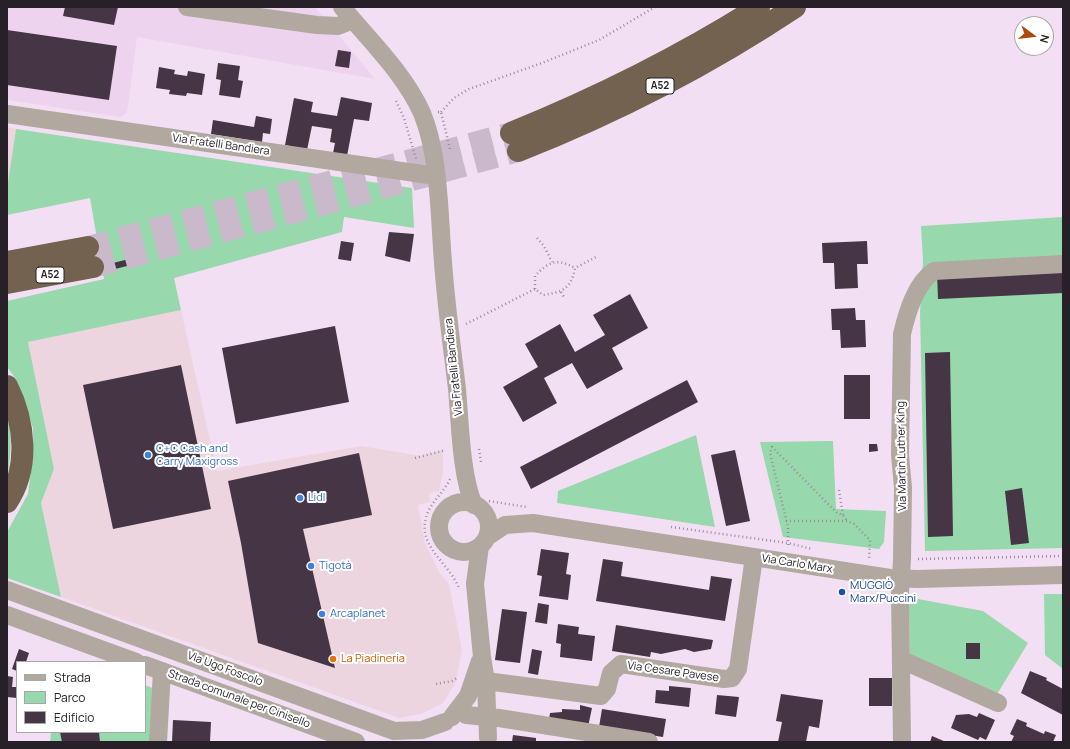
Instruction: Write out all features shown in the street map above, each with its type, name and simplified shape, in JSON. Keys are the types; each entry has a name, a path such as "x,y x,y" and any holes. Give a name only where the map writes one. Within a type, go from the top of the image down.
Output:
{"highway":[{"name":"A52","path":"759,7 695,45 574,107 514,142 591,120 679,76 795,7"},
{"name":"A52","path":"7,262 90,257 7,283"},
{"path":"7,386 19,415 23,439 19,477 7,502"}],"street":[{"path":"187,7 317,25 338,26 348,14"},
{"name":"Via Fratelli Bandiera","path":"348,14 402,78 422,113 430,141 428,175 445,284 455,461 460,484 452,505 441,518 439,526 440,535 448,547 468,589 486,681 488,740"},
{"name":"Via Fratelli Bandiera","path":"7,114 428,175"},
{"name":"Via Martin Luther King","path":"902,742 900,593 903,488 900,454 902,334 906,319 925,277 934,271 1063,264"},
{"name":"Via Fratelli Bandiera","path":"455,461 470,496 480,505 489,525 468,589"},
{"path":"452,505 461,502 480,505"},
{"name":"Via Carlo Marx","path":"480,505 493,514 516,517 533,523 901,578 1063,575"},
{"name":"Via Carlo Marx","path":"483,542 505,525 533,523"},
{"path":"448,547 464,553 473,551 483,542"},
{"name":"Via Cesare Pavese","path":"486,681 601,696 607,689 611,673 621,664 724,679 732,678 738,669 754,557"},
{"name":"Via Ugo Foscolo","path":"7,590 394,731 422,730 454,718"},
{"path":"7,615 133,661"},
{"name":"Via Fratelli Bandiera","path":"454,718 471,690 482,657"},
{"path":"902,660 998,703"},
{"name":"Strada comunale per Cinisello","path":"146,665 356,742"},
{"path":"158,742 162,671"},
{"path":"454,718 480,722 485,729 488,740"},
{"path":"437,742 438,734 454,718 499,718 648,742"}],"path":[{"path":"441,112 454,98 468,88 542,63 599,40 655,7"},
{"path":"395,98 428,175"},
{"path":"537,238 544,246 552,262"},
{"path":"575,268 596,257"},
{"path":"535,289 535,276 542,268 552,262 564,262 575,268"},
{"path":"535,289 543,295 561,292 573,280 575,268"},
{"path":"466,324 535,289"},
{"path":"561,292 564,297"},
{"path":"479,446 481,469"},
{"path":"788,543 786,521 770,453 772,447 837,513 843,515"},
{"path":"415,458 440,450 455,461 446,488 431,506 427,514 425,536 432,551 456,581 468,589"},
{"path":"839,490 843,515 847,521"},
{"path":"480,505 491,503 536,508 533,523"},
{"path":"786,521 847,521 854,524 870,540 869,562 876,561"},
{"path":"902,559 1063,556"},
{"path":"436,684 452,681 461,675"}],"shaded area":[{"path":"7,7 315,7 375,79 137,37 127,113 120,117 7,100"},
{"path":"7,127 16,129 7,189"},
{"path":"181,310 217,471 361,446 422,456 443,450 443,473 439,491 429,493 430,502 418,505 425,543 439,572 449,584 462,650 456,682 443,703 421,714 399,718 61,597 41,503 54,469 28,342"}],"green space":[{"path":"16,129 412,188 414,228 344,217 342,232 174,278 181,310 28,342 54,469 41,503 61,597 7,578 7,532 28,494 33,456 33,428 16,379 7,367 7,301 104,279 90,198 7,215 7,189"},
{"path":"1063,217 1063,548 925,551 920,312 923,261 921,226"},
{"path":"7,414 11,446 7,479"},
{"path":"696,435 715,527 557,503 558,491"},
{"path":"833,441 836,509 886,511 884,542 879,549 783,537 760,442"},
{"path":"1044,594 1063,594 1063,669 1045,655"},
{"path":"918,599 983,611 1028,643 996,696 910,655 909,605"},
{"path":"146,685 155,689 153,742 50,742 51,733 146,733"}],"building":[{"path":"65,7 118,7 114,25 63,16"},
{"path":"7,30 117,46 109,100 7,85"},
{"path":"338,50 351,52 349,68 335,66"},
{"path":"218,63 240,66 238,80 243,81 240,98 219,95 221,80 216,79"},
{"path":"159,67 175,70 174,74 187,76 188,71 205,74 202,95 187,93 186,96 169,94 170,90 156,88"},
{"path":"341,97 372,103 369,121 354,119 347,156 333,153 335,143 330,142 332,129 312,126 307,150 285,145 294,98 313,102 311,112 337,116"},
{"path":"256,116 272,119 270,134 263,133 262,142 211,134 213,120 254,127"},
{"path":"389,232 414,234 410,262 385,256"},
{"path":"341,241 354,243 351,261 338,259"},
{"path":"867,241 868,264 857,264 858,288 835,289 834,263 823,263 822,243"},
{"path":"129,259 131,265 107,271 105,265"},
{"path":"1063,268 1063,293 938,299 937,273"},
{"path":"630,294 648,328 612,348 623,369 587,389 572,363 544,378 557,403 523,422 503,387 538,367 525,344 560,324 575,352 605,335 593,315"},
{"path":"855,308 856,320 865,320 866,347 841,348 840,330 832,330 831,309"},
{"path":"335,326 349,402 236,424 222,348"},
{"path":"950,352 953,536 928,537 925,353"},
{"name":"C+C Cash and Carry Maxigross","path":"181,365 211,509 113,529 83,385"},
{"path":"844,375 870,375 870,419 844,419"},
{"path":"687,380 698,402 531,489 520,467"},
{"path":"869,444 877,444 878,451 869,452"},
{"path":"735,450 750,521 726,526 711,455"},
{"path":"359,453 372,515 303,529 335,668 258,643 241,543 228,481"},
{"path":"1022,488 1029,543 1011,545 1005,491"},
{"path":"541,549 569,553 566,574 571,575 568,600 539,596 542,576 537,575"},
{"path":"603,559 623,562 621,576 709,590 711,576 732,579 725,621 596,601"},
{"path":"538,603 549,605 547,624 535,622"},
{"path":"502,609 527,612 520,663 495,660"},
{"path":"558,624 579,627 578,634 595,636 592,661 560,657 561,644 556,643"},
{"path":"616,625 713,640 711,649 694,652 685,649 661,654 651,652 650,657 612,651"},
{"path":"966,643 980,643 980,659 966,659"},
{"path":"19,649 29,653 26,661 16,661 16,671 12,669"},
{"path":"532,649 542,651 538,675 528,673"},
{"path":"1030,671 1047,678 1046,680 1063,689 1063,715 1021,693"},
{"path":"7,676 13,677 12,687 16,687 16,698 7,697"},
{"path":"869,678 892,678 892,706 869,706"},
{"path":"669,686 691,688 689,707 655,703 656,690 669,691"},
{"path":"781,694 823,700 819,728 809,726 806,742 778,742 782,722 776,721"},
{"path":"717,695 739,697 736,717 715,714"},
{"path":"580,705 592,708 588,727 549,720 550,713 562,712 562,709 580,710"},
{"path":"602,709 666,719 663,737 599,727"},
{"path":"979,713 995,720 986,740 980,737 978,740 951,728 956,715 969,714 977,717"},
{"path":"1017,719 1027,723 1026,726 1044,734 1045,731 1056,735 1053,742 1011,742 1014,736 1010,734"},
{"path":"173,720 211,722 210,742 172,742"},
{"path":"60,733 99,733 100,742 62,742"},
{"path":"513,735 536,738 536,742 512,742"},
{"path":"932,736 946,742 930,742"}],"tunnel":[{"path":"88,247 511,133"},
{"path":"93,267 518,151"}],"place":[{"name":"C+C Cash and Carry Maxigross","path":"148,455"},
{"name":"Lidl","path":"300,498"},
{"name":"Tigotà","path":"311,566"},
{"name":"MUGGIÒ Marx/Puccini","path":"842,592"},
{"name":"Arcaplanet","path":"322,614"},
{"name":"La Piadineria","path":"333,659"}]}
